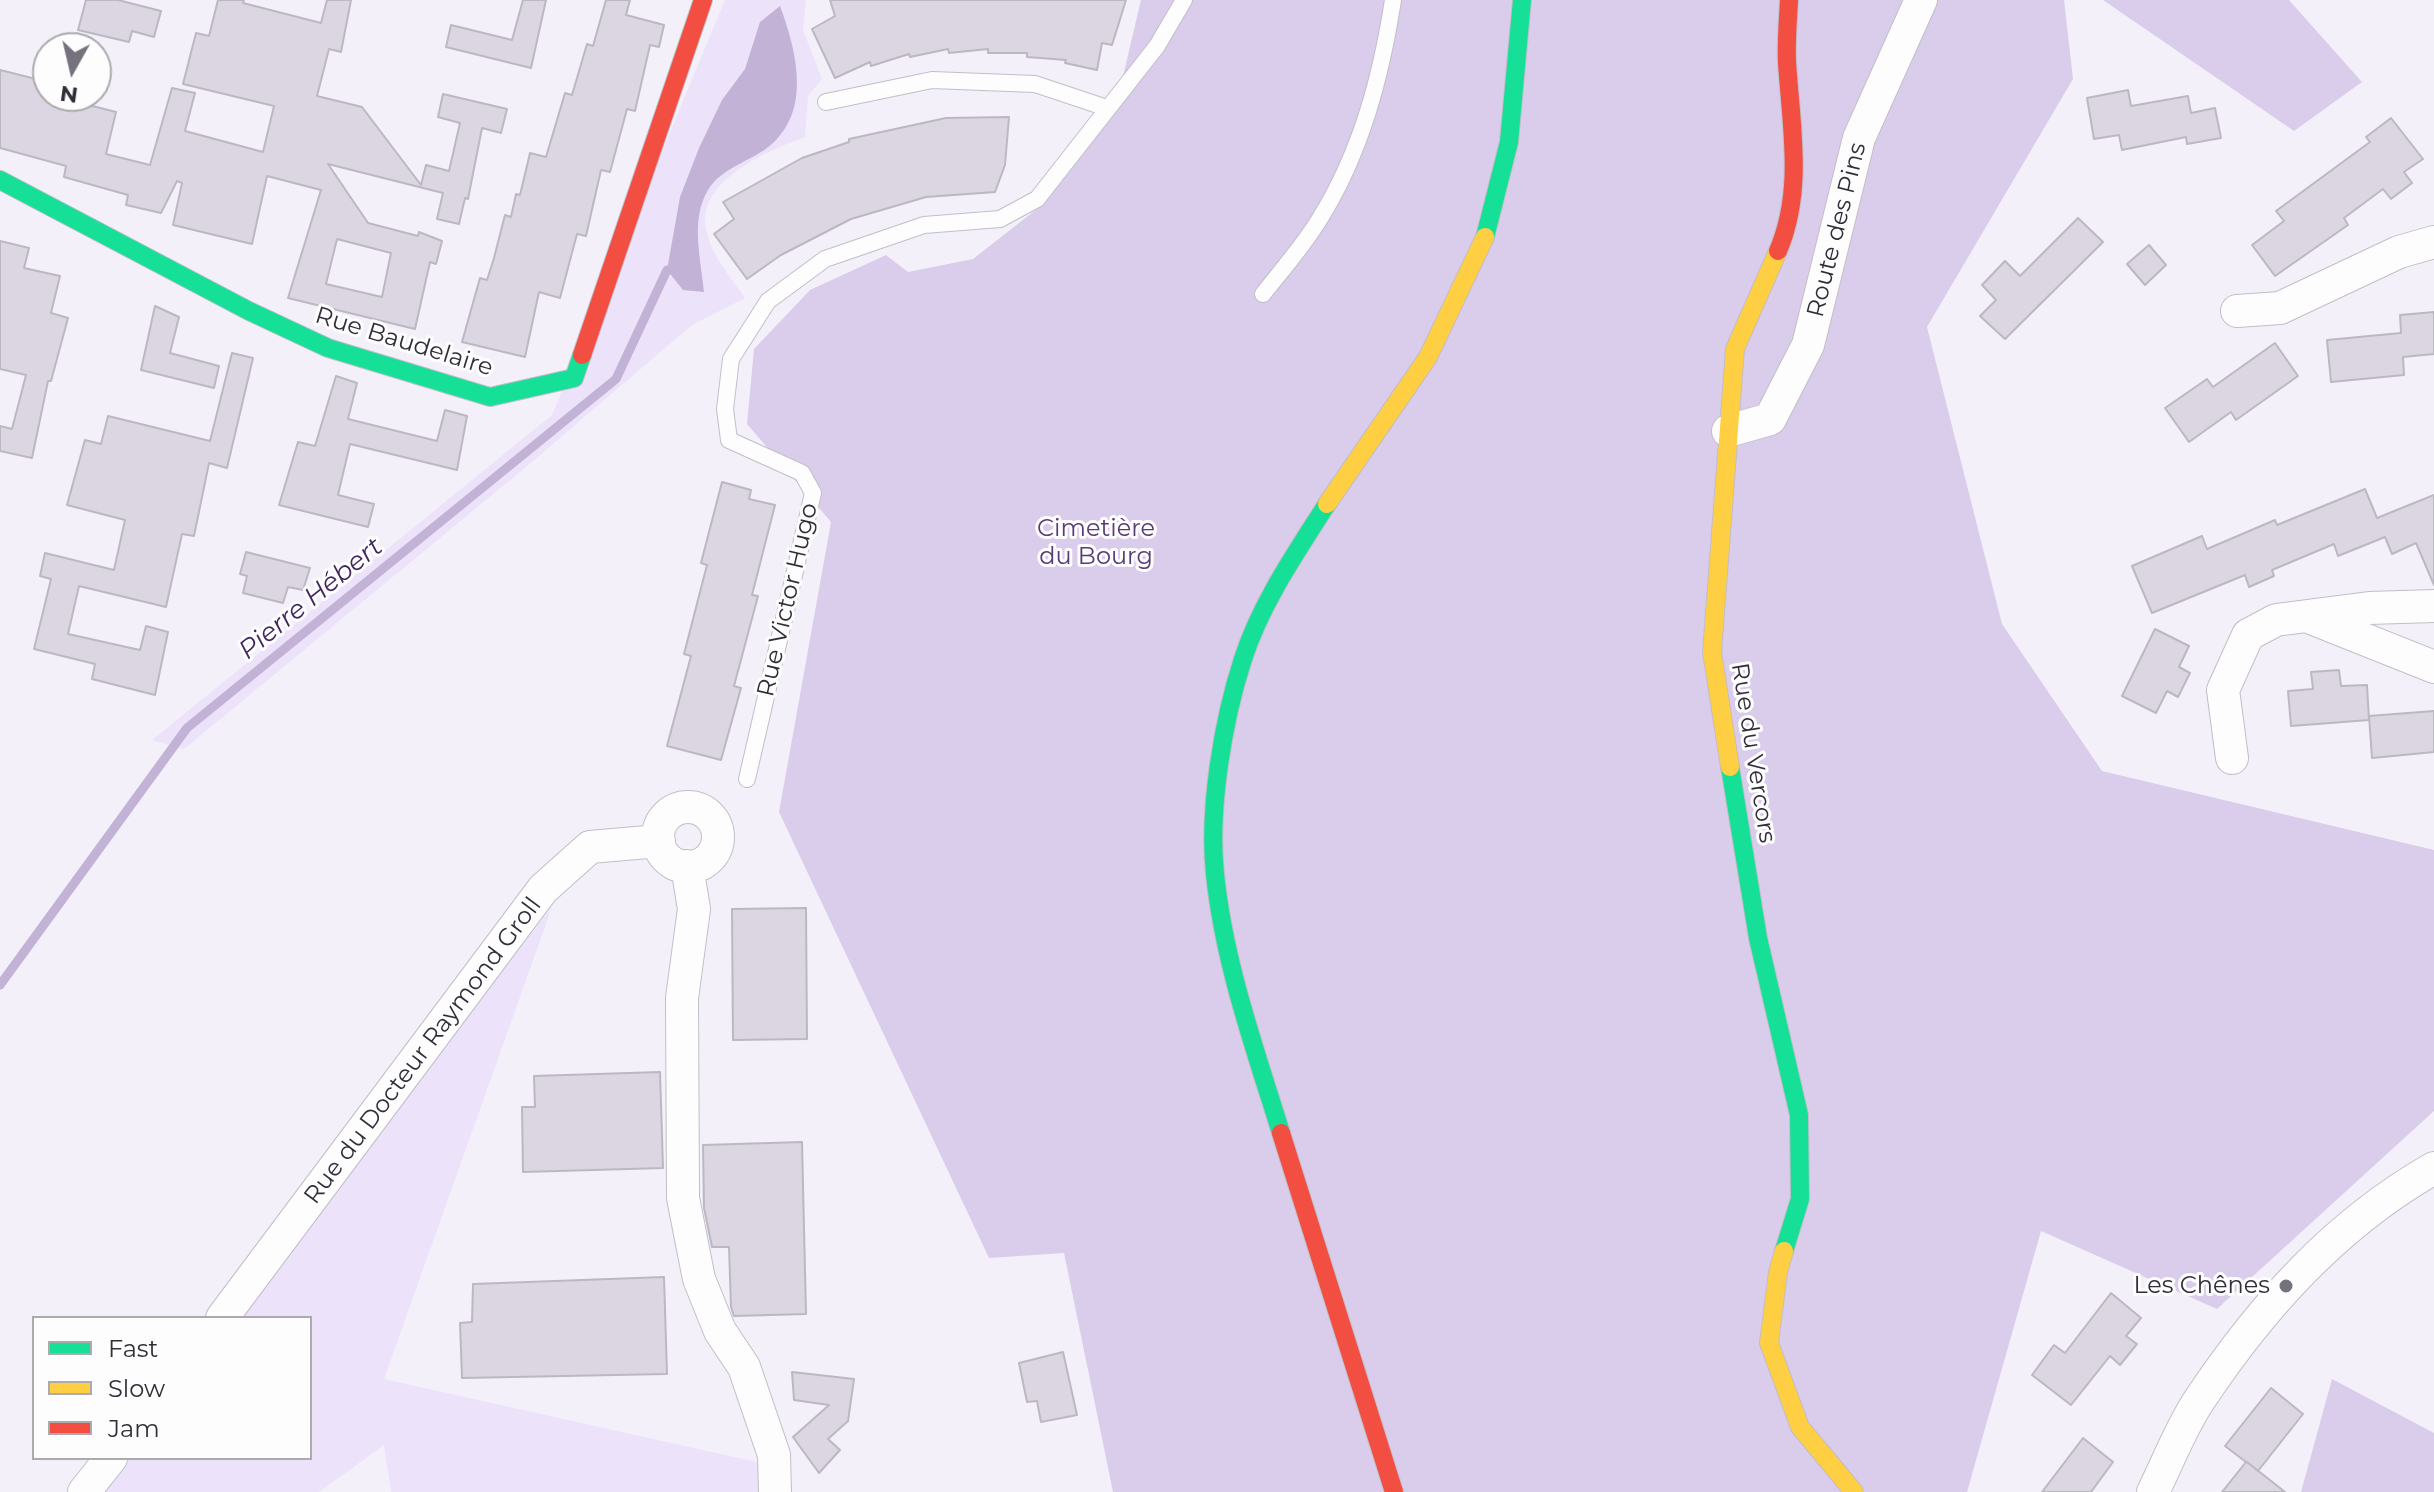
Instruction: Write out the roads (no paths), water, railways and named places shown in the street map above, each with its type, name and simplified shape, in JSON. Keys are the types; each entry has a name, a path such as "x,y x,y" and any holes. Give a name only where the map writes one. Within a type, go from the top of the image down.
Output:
{"street":[{"name":"Rue Baudelaire","path":"0,180 174,273 328,348 490,397 574,378 703,0"},
{"path":"1394,1492 1242,1009 1215,874 1215,790 1243,658 1277,582 1350,468 1428,357 1484,241 1509,142 1522,0"},
{"name":"Rue du Vercors","path":"1789,0 1787,59 1796,158 1786,232 1735,349 1712,652 1758,938 1799,1115 1800,1199 1778,1272 1769,1343 1800,1427 1854,1492"},
{"name":"Route des Pins","path":"1728,431 1770,419 1808,345 1859,138 1921,0"},
{"path":"2237,311 2280,308 2399,252 2434,242"},
{"path":"2232,758 2223,690 2248,635 2276,620 2434,606"},
{"path":"2305,616 2434,667"},
{"path":"692,807 709,814 718,830 717,847 703,863 687,866 670,860 659,841 662,823 675,810 692,807"},
{"name":"Rue du Docteur Raymond Groll","path":"223,1316 543,889 590,847 659,841"},
{"path":"687,866 694,909 682,998 683,1198 699,1279 720,1331 744,1367 774,1455 775,1492"},
{"path":"2153,1492 2199,1400 2286,1286 2344,1229 2434,1168"},
{"path":"84,1492 109,1460"}],"lane":[{"name":"Rue Victor Hugo","path":"747,779 813,493 802,473 729,440 725,409 731,359 768,301 825,259 924,225 1000,219 1037,199 1157,46 1184,0"},
{"path":"1263,294 1319,221 1346,169 1370,109 1393,0"},
{"path":"826,102 932,80 1035,84 1107,108"}],"waterway":[{"name":"Pierre Hébert","path":"0,985 187,728 616,379 667,270"}],"place":[{"name":"Les Chênes","path":"2286,1286"}],"park label":[{"name":"Cimetière du Bourg","path":"1096,543"}]}
